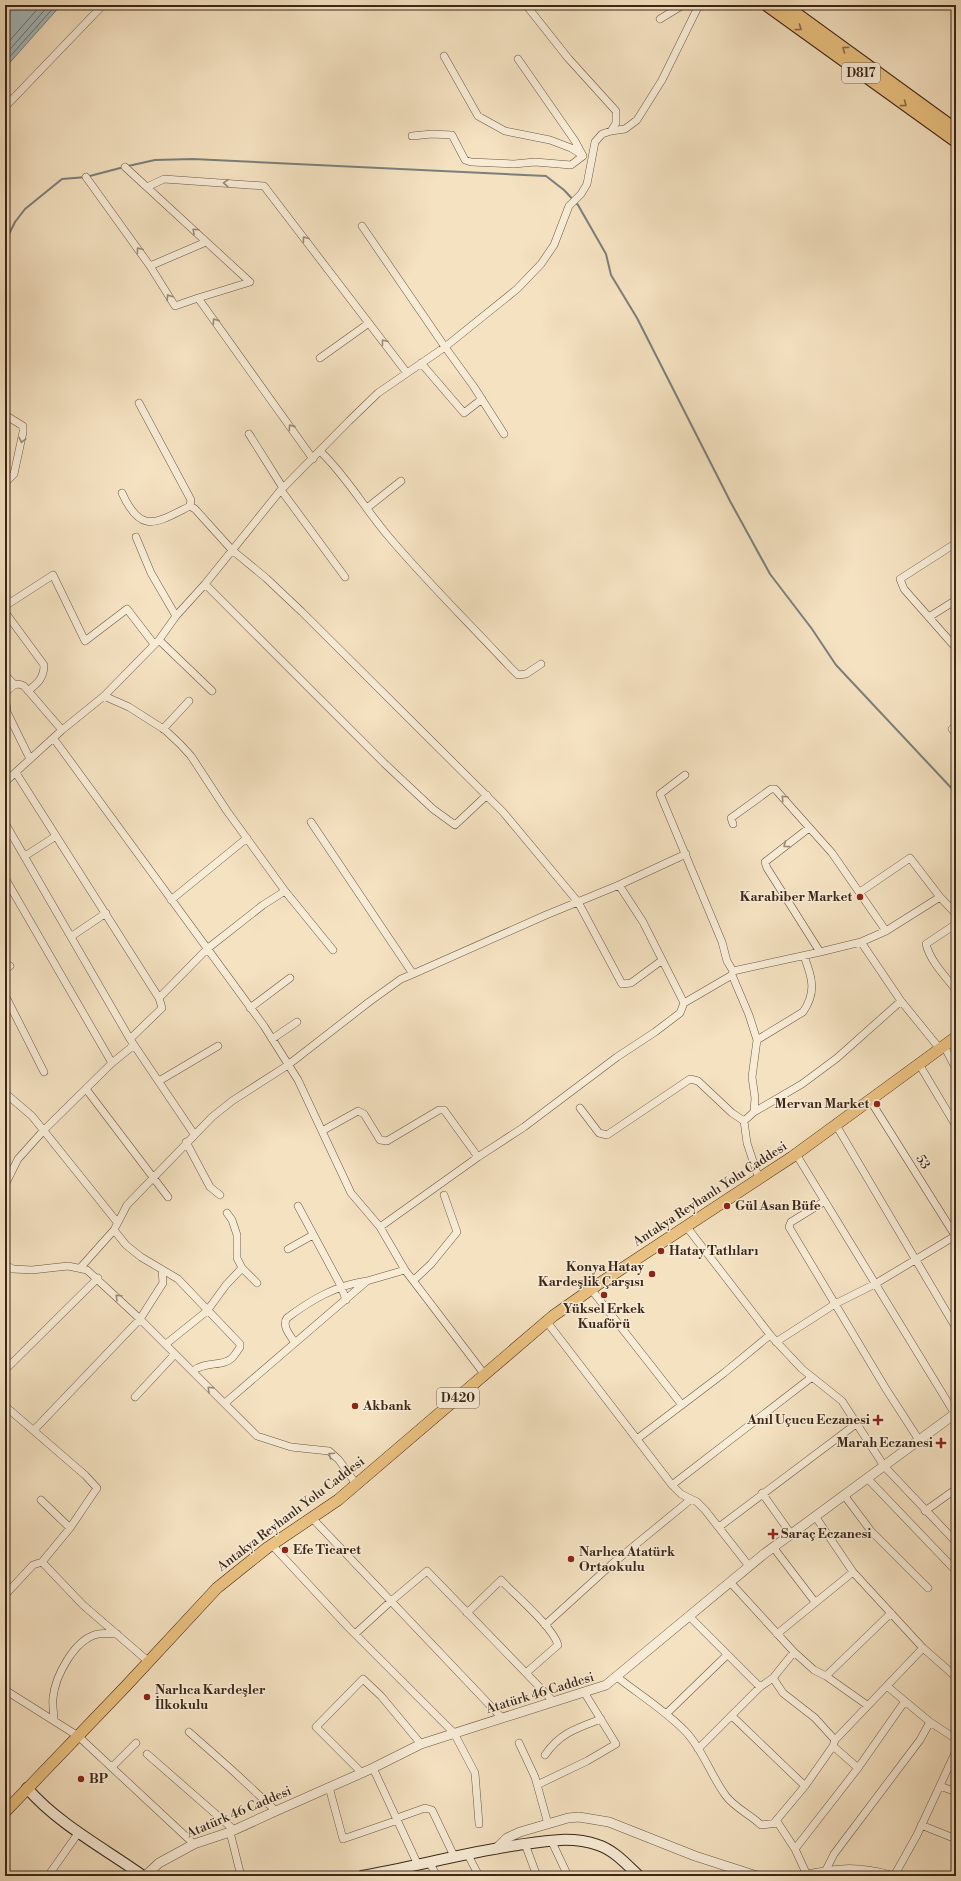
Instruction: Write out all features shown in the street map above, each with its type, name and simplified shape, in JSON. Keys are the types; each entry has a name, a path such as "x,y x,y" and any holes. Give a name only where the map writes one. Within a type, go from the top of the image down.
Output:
{"highway":[{"name":"D817","path":"767,5 956,141"},
{"name":"D817","path":"784,5 956,130"}],"main road":[{"name":"Antakya Reyhanlı Yolu Caddesi","path":"6,1808 149,1662 210,1594 272,1545 312,1518 356,1484 547,1322 591,1289 796,1154 956,1037"},
{"path":"27,1788 38,1800 79,1832 140,1875"},
{"path":"367,1876 399,1873 418,1865 454,1856 551,1840 578,1839 599,1845 612,1852 639,1876"}],"street":[{"path":"5,108 103,5"},
{"path":"526,5 568,58 616,111 616,123 611,130"},
{"path":"660,19 683,5"},
{"path":"5,782 54,739 62,730 104,696 156,642 282,489 321,452 378,393 445,347 517,289 542,264 554,245 569,206 581,194 586,184 592,162 594,142 602,134 611,130 626,129 637,120 662,80 699,5"},
{"path":"444,56 478,116 505,131 550,140 571,148 592,162"},
{"path":"518,59 584,156"},
{"path":"412,136 432,134 452,135 465,160 471,162 514,164 535,162 571,165 584,156"},
{"path":"86,177 150,266 175,306 250,282 125,167"},
{"path":"147,187 164,179 264,186 407,374"},
{"path":"362,226 482,399 504,434"},
{"path":"150,266 206,242"},
{"path":"198,298 313,459"},
{"path":"320,358 369,323"},
{"path":"421,363 464,413 482,399"},
{"path":"139,402 188,493 191,500 190,506"},
{"path":"5,415 23,426 14,474 5,483"},
{"path":"249,434 282,489 345,577"},
{"path":"321,452 335,466 414,566 518,675 526,674 542,664"},
{"path":"367,508 401,481"},
{"path":"122,493 129,509 141,520 149,523 155,523 190,506"},
{"path":"190,506 232,550 266,578 302,612 487,795 578,902 622,984 631,982 661,961"},
{"path":"136,537 148,568 176,616"},
{"path":"956,543 900,579 904,589 956,648"},
{"path":"5,606 53,575 86,641 127,609 156,642 212,691"},
{"path":"205,584 334,716 433,809 455,825 487,795"},
{"path":"929,617 956,600"},
{"path":"5,612 44,665 44,674 38,683 28,691"},
{"path":"5,675 14,684 19,684 28,691 62,730"},
{"path":"14,684 5,693 7,712 30,759"},
{"path":"104,696 129,707 163,729 191,756 285,891 333,950"},
{"path":"163,729 189,701"},
{"path":"54,739 272,1039 298,1080 351,1193 380,1227 405,1270 485,1375"},
{"path":"5,1185 18,1159 44,1130 112,1063 162,1008 159,998 16,773"},
{"path":"685,775 660,794 722,942 727,961 749,1015 757,1040 752,1077 755,1098 754,1112"},
{"path":"733,824 731,818 771,789 775,789 808,828 832,853 886,931"},
{"path":"311,822 413,974"},
{"path":"5,823 72,936 132,1042 194,1134"},
{"path":"808,828 765,862 767,868 820,952"},
{"path":"25,856 56,836"},
{"path":"171,900 247,838"},
{"path":"81,1267 114,1230 127,1204 194,1134 232,1101 288,1065 401,979 578,902 619,886 686,854"},
{"path":"860,892 910,858 940,897 956,914"},
{"path":"5,878 112,1063"},
{"path":"619,886 643,922 661,961 684,1003"},
{"path":"159,998 207,949 263,904 285,891"},
{"path":"380,1227 478,1157 524,1127 617,1056 655,1032 680,1013 684,1003 732,973 861,942 886,931 940,897"},
{"path":"72,936 106,913"},
{"path":"956,924 926,944 927,950 956,990"},
{"path":"861,942 901,1001 942,1047 956,1069"},
{"path":"757,1040 804,1012 808,1006 814,988 813,977 804,956"},
{"path":"250,1008 290,978"},
{"path":"5,995 44,1072"},
{"path":"744,1121 754,1112 802,1084 837,1058 901,1001"},
{"path":"272,1039 297,1022"},
{"path":"159,1082 218,1046"},
{"path":"919,1064 956,1126"},
{"path":"580,1108 600,1133 607,1136 690,1079 698,1081 732,1113 744,1121 747,1143 759,1179"},
{"path":"86,1089 168,1197"},
{"path":"5,1093 32,1116 117,1222"},
{"name":"53","path":"870,1100 956,1237"},
{"path":"322,1131 358,1111 364,1114 380,1140 387,1141 439,1110 444,1110 478,1157"},
{"path":"836,1126 956,1328"},
{"path":"186,1142 210,1187 220,1195"},
{"path":"796,1154 874,1284 955,1413"},
{"path":"414,1280 431,1264 457,1232 444,1195"},
{"path":"825,1201 791,1222 789,1227 886,1389 920,1440"},
{"path":"298,1206 341,1286 346,1300"},
{"path":"227,1213 232,1220 237,1235 237,1258 242,1268 257,1283"},
{"path":"686,1226 770,1335 812,1377 842,1400 884,1466 956,1542"},
{"path":"114,1230 126,1245 162,1270 178,1279 234,1338 240,1347 232,1359 199,1366 193,1371"},
{"path":"288,1249 313,1235"},
{"path":"776,1342 835,1304 874,1284 915,1259 956,1237"},
{"path":"5,1265 13,1269 32,1270 68,1266 81,1267 88,1270 166,1344 257,1436 292,1447 329,1451 339,1460 356,1484"},
{"path":"166,1344 208,1311 226,1285 242,1268"},
{"path":"34,1430 140,1319 163,1283 162,1270"},
{"path":"295,1344 285,1327 285,1321 310,1300 341,1286 367,1281 405,1270"},
{"path":"5,1370 98,1278"},
{"path":"225,1403 367,1281"},
{"path":"591,1289 682,1405"},
{"path":"547,1322 672,1485 681,1494 690,1500 697,1502 749,1566"},
{"path":"637,1439 770,1335"},
{"path":"135,1397 175,1354"},
{"path":"672,1485 812,1377"},
{"path":"5,1406 85,1475 97,1488 70,1528 42,1562 33,1565 5,1596"},
{"name":"Atatürk 46 Caddesi","path":"140,1875 194,1844 232,1831 373,1768 421,1744 606,1685 773,1547 955,1413"},
{"path":"718,1527 856,1424"},
{"path":"867,1478 956,1571"},
{"path":"925,1511 956,1489"},
{"path":"762,1493 791,1534"},
{"path":"844,1495 871,1531 928,1588"},
{"path":"41,1500 70,1528"},
{"path":"544,1625 612,1564 690,1500"},
{"path":"815,1516 853,1572 923,1648 956,1677"},
{"path":"312,1518 390,1602 502,1718"},
{"path":"272,1545 355,1634 454,1733 475,1773 479,1824"},
{"path":"773,1547 815,1602"},
{"path":"42,1562 83,1605 149,1662"},
{"path":"355,1634 427,1571 554,1702"},
{"path":"777,1634 853,1572"},
{"path":"467,1612 501,1580 556,1636 558,1645 526,1673"},
{"path":"730,1582 794,1652 814,1670 826,1676 867,1705"},
{"path":"826,1676 891,1613"},
{"path":"689,1616 760,1687"},
{"path":"54,1720 53,1698 63,1665 83,1642 97,1634 117,1634"},
{"path":"774,1823 805,1786 834,1743 867,1705 888,1687 923,1648"},
{"path":"698,1749 760,1687 773,1678 794,1652"},
{"path":"666,1714 727,1655"},
{"path":"617,1677 666,1714 686,1732 728,1798 752,1816 761,1825 778,1823 795,1848 804,1876 826,1870 858,1869 870,1874 893,1876 922,1825 956,1751"},
{"path":"773,1678 783,1693 815,1718 834,1743 858,1768"},
{"path":"362,1773 316,1727 363,1679 381,1696 421,1744"},
{"path":"888,1687 930,1722 956,1739"},
{"path":"5,1690 78,1736 194,1844"},
{"path":"537,1785 587,1761 616,1744 584,1692"},
{"path":"795,1848 858,1768 905,1701"},
{"path":"732,1716 805,1786"},
{"path":"545,1755 554,1743 562,1737 577,1728 601,1719"},
{"path":"826,1870 834,1854 920,1740 930,1722"},
{"path":"189,1732 276,1811"},
{"path":"112,1767 136,1743"},
{"path":"519,1743 537,1785 548,1824"},
{"path":"147,1754 232,1831 241,1876"},
{"path":"373,1768 418,1865"},
{"path":"940,1786 956,1792"},
{"path":"330,1787 343,1838 425,1808 432,1810 454,1856"},
{"path":"496,1849 507,1838 520,1832 579,1817 599,1819 639,1833 695,1856 757,1876"},
{"path":"922,1825 956,1839"},
{"path":"48,1876 79,1832"},
{"path":"551,1840 568,1876"},
{"path":"525,1844 537,1876"},
{"path":"467,1854 479,1876"},
{"path":"430,1862 437,1876"}],"water":[{"path":"5,5 61,5 5,68"}],"waterway":[{"path":"128,166 155,160 193,159 546,176 564,190 578,205 606,254 611,275 637,318 730,501 770,574 812,629 836,665 956,793"},
{"path":"5,242 15,222 25,209 62,179 86,177 124,167"}],"place":[{"name":"Karabiber Market","path":"860,897"},
{"name":"Mervan Market","path":"877,1104"},
{"name":"Gül Asan Büfe","path":"727,1206"},
{"name":"Hatay Tatlıları","path":"661,1251"},
{"name":"Konya Hatay Kardeşlik Çarşısı","path":"652,1274"},
{"name":"Yüksel Erkek Kuaförü","path":"604,1295"},
{"name":"Akbank","path":"355,1406"},
{"name":"Anıl Uçucu Eczanesi","path":"878,1420"},
{"name":"Marah Eczanesi","path":"941,1443"},
{"name":"Saraç Eczanesi","path":"773,1534"},
{"name":"Efe Ticaret","path":"285,1550"},
{"name":"Narlıca Atatürk Ortaokulu","path":"571,1559"},
{"name":"Narlıca Kardeşler İlkokulu","path":"147,1697"},
{"name":"BP","path":"81,1779"}]}
